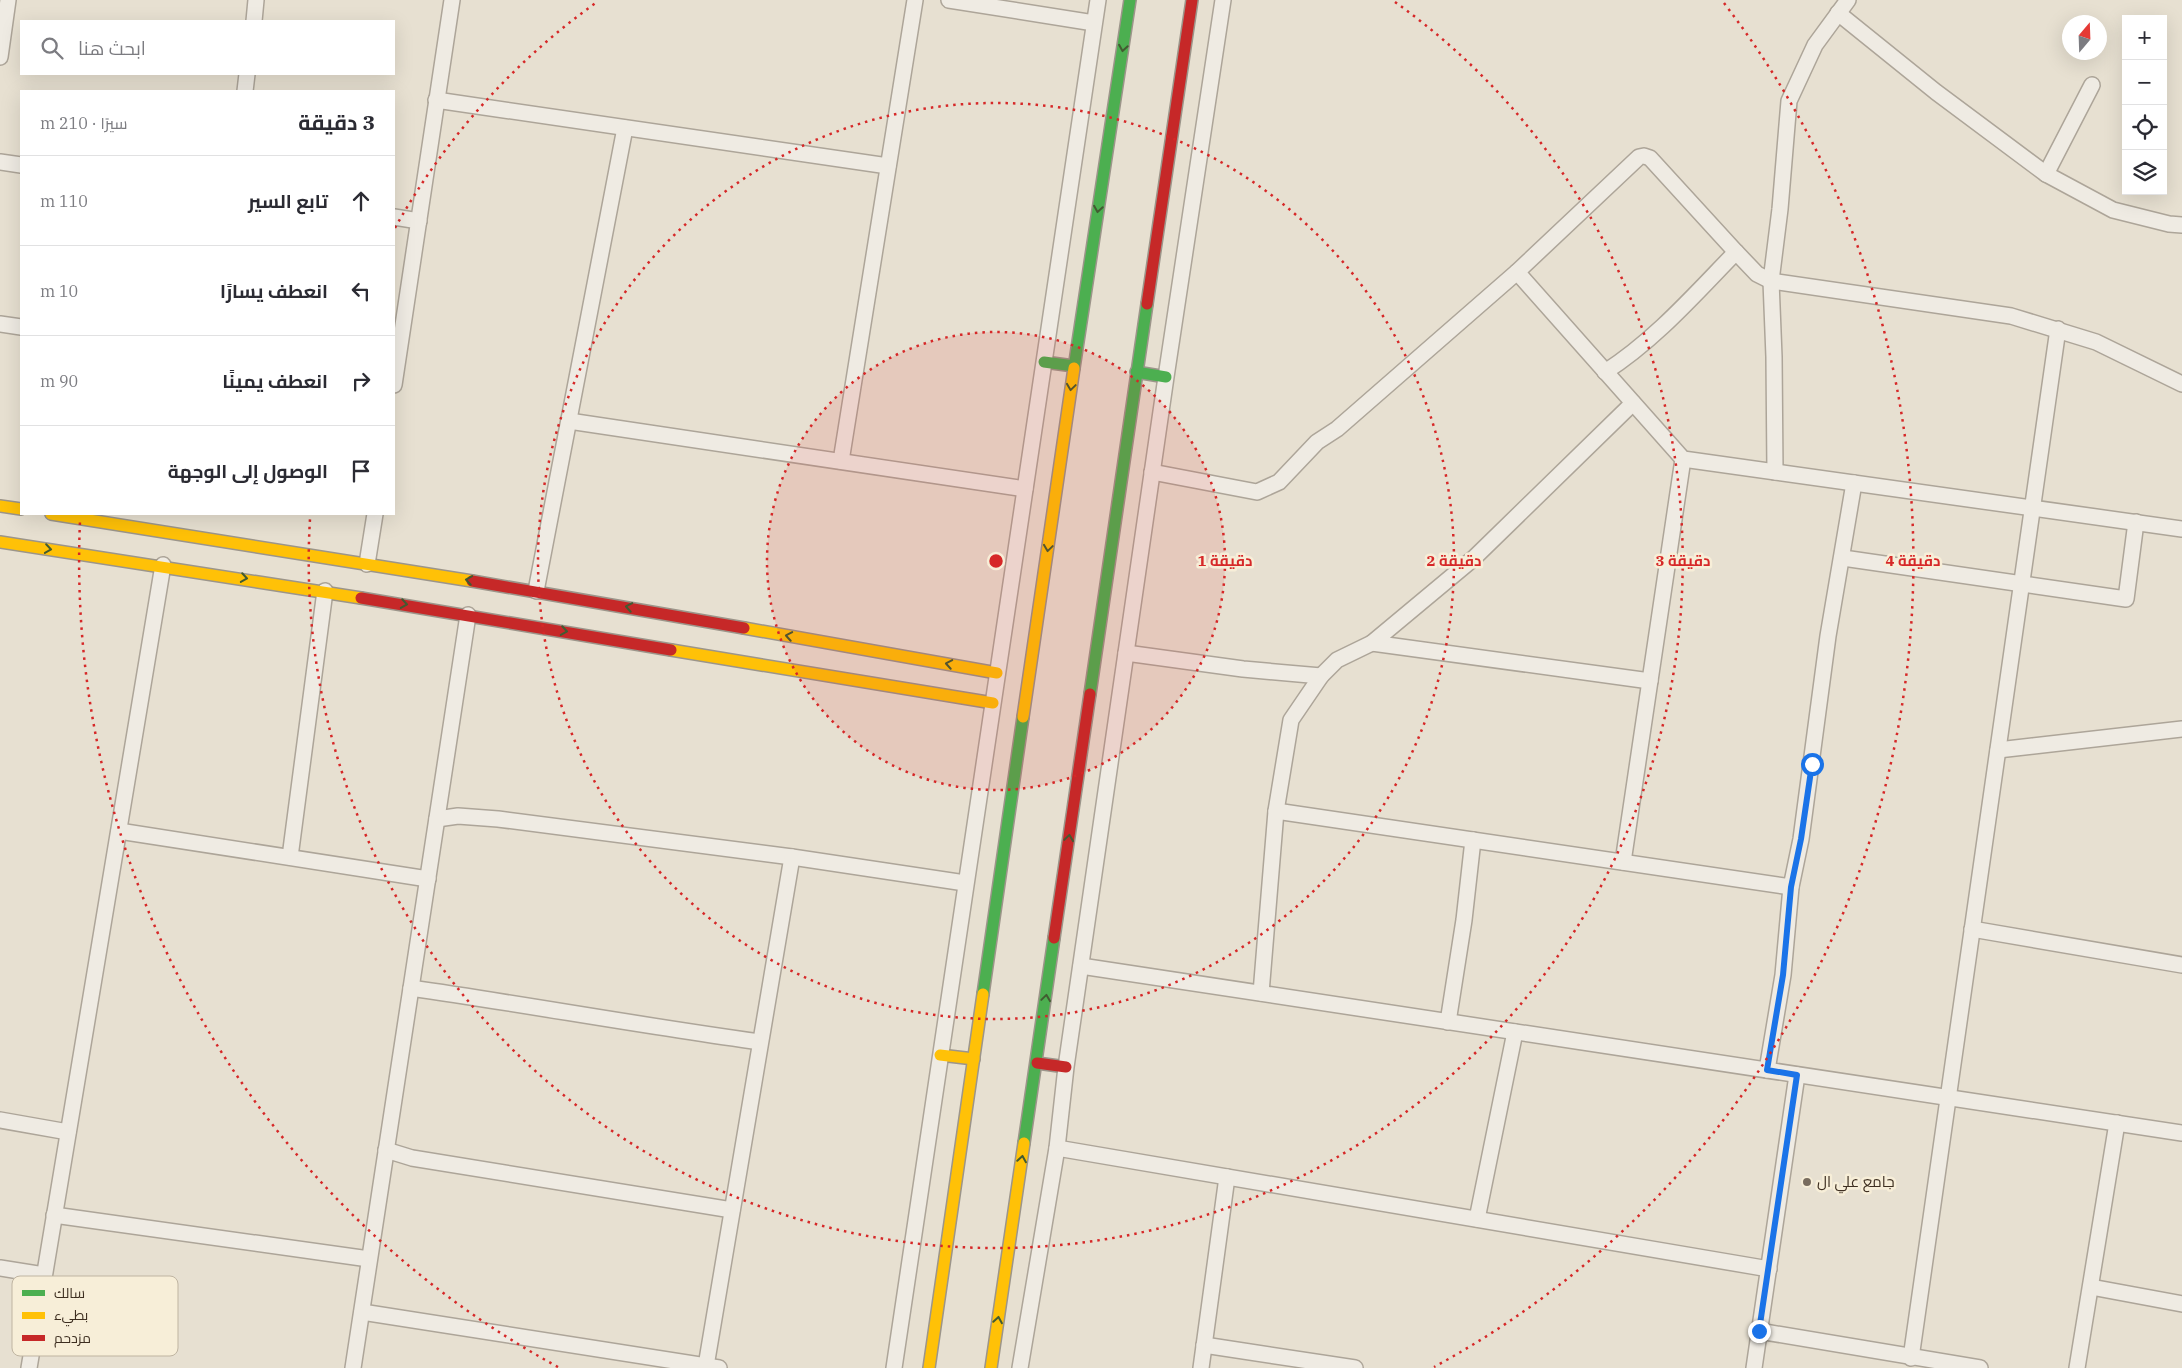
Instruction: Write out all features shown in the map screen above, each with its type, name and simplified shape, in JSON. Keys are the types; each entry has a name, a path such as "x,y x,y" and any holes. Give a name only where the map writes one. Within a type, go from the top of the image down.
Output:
{"main road":[{"path":"929,1368 1074,366 1130,0"},
{"path":"990,1368 1192,0"},
{"path":"1044,362 1074,366"},
{"path":"1136,372 1166,377"},
{"path":"0,506 20,509"},
{"path":"57,515 227,546 367,564 536,591 997,672"},
{"path":"0,542 163,565 223,570 325,591 992,702"},
{"path":"940,1055 974,1059"},
{"path":"1036,1063 1066,1067"}],"street":[{"path":"0,57 8,0"},
{"path":"254,20 256,0"},
{"path":"395,377 452,0"},
{"path":"841,462 915,0"},
{"path":"948,0 1094,23"},
{"path":"894,1368 1098,0"},
{"path":"1020,1368 1057,1148 1066,1067 1152,472 1223,0"},
{"path":"1774,472 1774,357 1771,281 1780,209 1789,101 1815,45 1848,0"},
{"path":"1838,13 1936,92 2046,174 2113,210 2168,224 2182,225"},
{"path":"245,90 248,75"},
{"path":"2046,174 2092,85"},
{"path":"436,100 888,166"},
{"path":"536,591 625,128"},
{"path":"1152,472 1257,492 1279,482 1317,442 1337,429 1517,272 1639,157 1644,156 1650,158 1757,274 1771,281 2011,316 2096,342 2182,384"},
{"path":"0,162 20,165"},
{"path":"395,218 419,221"},
{"path":"1605,372 1625,359 1669,320 1736,252"},
{"path":"1517,272 1682,459 2182,529"},
{"path":"0,324 20,327"},
{"path":"1910,1358 2058,329"},
{"path":"1261,993 1276,811 1291,720 1321,676 1337,660 1372,643 1474,558 1633,403"},
{"path":"569,421 1025,489"},
{"path":"1623,862 1682,459"},
{"path":"1767,1070 1783,975 1791,887 1801,839 1828,636 1843,558 1854,483"},
{"path":"367,564 374,515"},
{"path":"1843,558 2126,599 2136,522"},
{"path":"0,1268 44,1274 163,565"},
{"path":"290,858 325,591"},
{"path":"353,1368 468,615"},
{"path":"1372,643 1650,681"},
{"path":"1126,653 1243,669 1321,676"},
{"path":"1998,750 2182,729"},
{"path":"1276,811 1791,887"},
{"path":"437,819 458,816 498,819 792,857 965,883"},
{"path":"119,831 428,879"},
{"path":"1448,1022 1464,920 1473,840"},
{"path":"362,1312 713,1367 732,1210 792,857"},
{"path":"1972,929 2182,965"},
{"path":"1081,966 2182,1133"},
{"path":"411,988 545,1007 666,1029 760,1042"},
{"path":"1477,1219 1515,1032"},
{"path":"1754,1368 1797,1075"},
{"path":"0,1120 68,1132"},
{"path":"2077,1368 2117,1124"},
{"path":"1057,1148 1768,1269"},
{"path":"386,1150 412,1158 732,1210"},
{"path":"1201,1368 1227,1177"},
{"path":"54,1215 369,1259"},
{"path":"2090,1287 2182,1304"},
{"path":"1759,1331 1910,1358 1980,1368"},
{"path":"1204,1345 1355,1368"}],"traffic: fast":[{"path":"1074,368 1130,0"},
{"path":"1090,694 1147,304"},
{"path":"1044,362 1074,366"},
{"path":"1136,372 1166,377"},
{"path":"983,994 1023,717"},
{"path":"1024,1143 1054,938"}],"traffic: slow":[{"path":"1023,717 1074,368"},
{"path":"0,506 20,509"},
{"path":"57,515 472,581"},
{"path":"0,542 361,598"},
{"path":"744,628 997,673"},
{"path":"671,650 993,703"},
{"path":"929,1368 983,994"},
{"path":"940,1055 974,1059"},
{"path":"991,1368 1024,1143"}],"traffic: jam":[{"path":"1147,304 1192,0"},
{"path":"472,581 744,628"},
{"path":"361,598 671,650"},
{"path":"1054,938 1090,694"},
{"path":"1037,1063 1066,1067"}],"place":[{"name":"جامع علي ال","path":"1807,1182"}],"route":[{"path":"1759,1331 1797,1075 1767,1070 1783,975 1791,887 1801,839 1812,764"}]}
